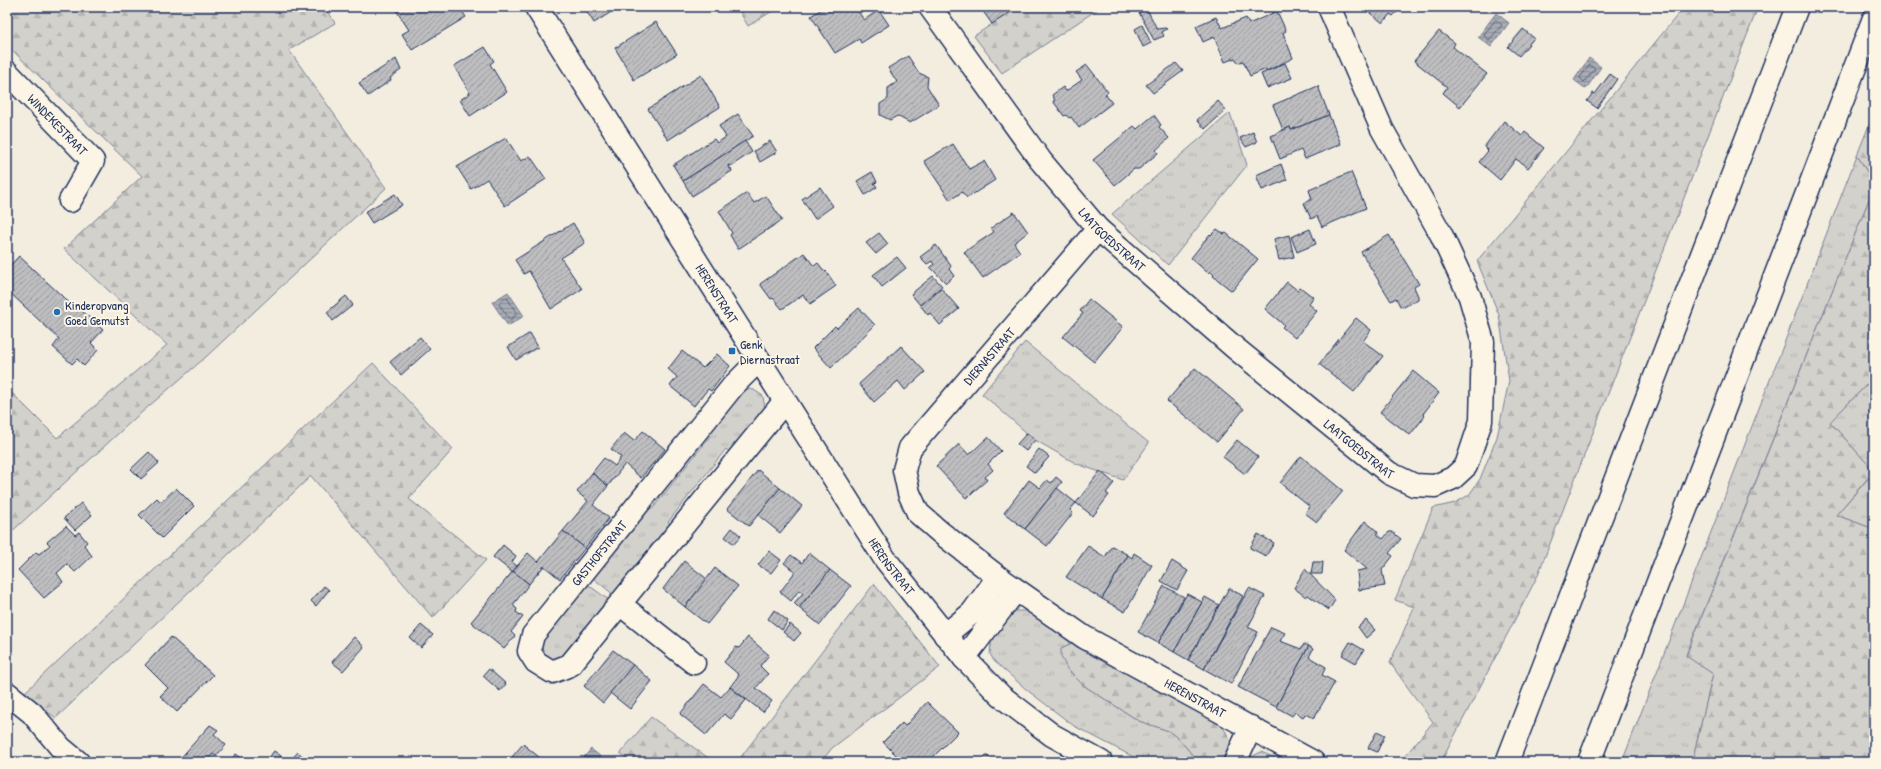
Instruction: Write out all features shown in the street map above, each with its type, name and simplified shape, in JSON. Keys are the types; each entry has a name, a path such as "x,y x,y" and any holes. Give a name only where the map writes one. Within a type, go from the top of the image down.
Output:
{"main road":[{"name":"HERENSTRAAT","path":"536,7 784,402 885,559 964,658 1000,696 1052,734 1101,762"},
{"name":"LAATGOEDSTRAAT","path":"930,7 1041,161 1098,229 1235,348 1389,473 1414,485 1435,486 1453,478 1466,466 1481,421 1483,342 1470,298 1441,234 1382,129 1329,7"},
{"path":"1507,762 1797,7"},
{"path":"1589,762 1874,18"},
{"name":"WINDEKESTRAAT","path":"7,72 93,161 70,201"},
{"name":"DIERNASTRAAT","path":"909,493 904,470 910,448 1098,229"},
{"name":"GASTHOFSTRAAT","path":"759,360 733,386 533,635 529,651 536,662 552,672 570,665 621,605 784,402"},
{"name":"HERENSTRAAT","path":"909,493 918,513 941,533 1017,592 1084,637 1252,727 1313,762"},
{"path":"945,635 972,613 998,577"},
{"path":"964,658 1009,598 1017,592"},
{"path":"621,605 694,663"},
{"path":"7,693 32,713 61,748 78,762"},
{"path":"1235,762 1252,727"}],"green space":[{"path":"7,7 324,7 335,23 289,50 386,188 207,356 134,419 7,536 7,388 57,438 167,345 64,249 142,176 7,45"},
{"path":"737,7 779,7 748,26"},
{"path":"1018,7 1101,7 1002,73 974,36"},
{"path":"1684,7 1758,7 1537,577 1441,762 1400,762 1433,722 1390,663 1414,607 1395,600 1433,508 1455,503 1469,495 1480,479 1497,437 1509,381 1499,315 1477,261"},
{"path":"1230,113 1247,165 1168,265 1112,214"},
{"path":"1874,113 1874,183 1857,155"},
{"path":"1857,155 1874,183 1874,187 1686,655 1713,674 1692,762 1622,762"},
{"path":"1874,187 1874,377 1830,422 1874,471 1836,515 1874,529 1874,762 1692,762 1713,674 1686,656"},
{"path":"1025,342 1149,443 1123,480 1077,464 1035,440 982,394"},
{"path":"373,363 453,449 409,499 486,560 433,618 311,476 56,718 23,694"},
{"path":"1874,377 1874,471 1830,422"},
{"path":"744,388 754,390 763,396 765,409 732,454 726,449 668,522 674,527 614,595 593,578 645,504 652,509 711,435 705,430"},
{"path":"1874,472 1874,529 1836,515"},
{"path":"587,584 609,600 568,658 551,662 540,650 539,636"},
{"path":"874,584 940,667 832,748 821,762 737,762"},
{"path":"1016,611 1028,611 1072,643 1061,648 1083,685 1139,721 1169,731 1181,741 1198,762 1143,762 1074,726 1027,690 994,661 990,654 991,643 999,627 1007,616"},
{"path":"1072,643 1222,725 1230,743 1230,751 1227,762 1198,762 1181,741 1169,731 1139,721 1083,685 1067,669 1061,656 1061,648"},
{"path":"651,717 714,762 631,762 620,753"},
{"path":"1261,752 1286,762 1245,762 1247,759"}],"water":[{"path":"1496,13 1509,23 1491,47 1478,37"},
{"path":"1589,58 1601,67 1586,89 1574,80"},
{"path":"508,292 524,316 508,326 492,302"},
{"path":"591,749 601,757 597,762 580,762"}],"building":[{"path":"394,7 427,7 430,12 439,7 459,7 466,17 412,50 402,34 409,30"},
{"path":"584,7 619,7 594,23"},
{"path":"825,7 855,7 864,20 879,10 889,25 861,43 859,39 835,53 811,16"},
{"path":"980,7 1019,7 992,24"},
{"path":"1136,7 1146,7 1157,29 1167,29 1162,32 1164,36 1154,40"},
{"path":"1368,7 1401,7 1393,16 1390,14 1383,23 1366,10"},
{"path":"1277,11 1286,31 1283,33 1293,58 1267,71 1266,69 1250,76 1243,61 1238,63 1235,58 1225,62 1214,37 1203,42 1196,26 1216,17 1222,28 1246,18 1249,24"},
{"path":"656,22 677,54 634,80 615,48"},
{"path":"1142,25 1151,43 1143,47 1135,29"},
{"path":"1523,29 1534,38 1519,56 1508,47"},
{"path":"1439,31 1455,43 1453,47 1487,74 1460,107 1443,93 1447,87 1414,61"},
{"path":"485,47 494,61 490,64 507,92 470,116 460,100 470,93 454,66"},
{"path":"908,56 919,73 928,77 927,86 939,105 910,123 897,116 890,120 880,115 880,104 888,99 888,88 897,82 888,68"},
{"path":"396,59 401,70 390,78 391,80 368,96 359,83"},
{"path":"1176,63 1183,71 1153,93 1146,85"},
{"path":"1285,63 1292,78 1267,88 1261,74"},
{"path":"1087,65 1108,92 1105,94 1112,103 1079,128 1071,117 1069,118 1066,115 1064,116 1053,101 1055,100 1052,95 1063,87 1066,91 1082,80 1076,72"},
{"path":"1610,74 1617,79 1597,108 1587,101 1593,93 1595,94"},
{"path":"701,75 720,107 668,140 648,109"},
{"path":"1318,86 1329,115 1291,130 1290,127 1283,130 1273,105"},
{"path":"1218,101 1226,110 1205,129 1197,120"},
{"path":"738,114 753,136 683,181 673,165 714,139 717,143 726,137 719,126"},
{"path":"1154,115 1161,125 1159,127 1169,138 1156,150 1158,153 1139,169 1134,169 1115,185 1093,160 1134,126 1137,129"},
{"path":"1329,115 1341,144 1305,159 1301,150 1280,159 1271,136 1290,127 1291,130"},
{"path":"1504,121 1522,136 1525,132 1544,148 1528,168 1516,159 1500,180 1479,162 1488,151 1484,147"},
{"path":"1253,132 1257,142 1246,147 1240,138"},
{"path":"506,138 521,161 530,156 546,179 505,206 487,179 471,189 457,167"},
{"path":"745,141 752,152 731,166 728,165 729,169 731,168 732,171 692,196 683,181"},
{"path":"770,141 777,152 760,162 754,151"},
{"path":"953,144 969,169 984,161 995,180 967,198 962,192 950,200 924,161"},
{"path":"1281,164 1287,180 1262,190 1256,175"},
{"path":"872,172 877,182 874,183 877,187 865,195 857,181"},
{"path":"1351,172 1366,208 1322,227 1317,216 1311,219 1304,203 1312,199 1309,190"},
{"path":"820,187 833,206 815,219 802,199"},
{"path":"747,193 754,203 766,196 782,220 738,249 730,235 732,233 719,211"},
{"path":"395,194 402,205 372,223 365,212"},
{"path":"1014,212 1028,232 1014,243 1020,252 983,278 964,252 994,232 991,228"},
{"path":"573,223 585,243 561,258 582,289 551,309 529,271 524,274 515,260"},
{"path":"1217,229 1224,234 1226,233 1258,259 1232,291 1213,276 1214,275 1210,271 1208,273 1191,258 1210,234 1211,235"},
{"path":"1310,229 1316,244 1297,252 1291,237"},
{"path":"879,233 888,244 876,254 866,243"},
{"path":"1289,235 1294,257 1279,260 1274,239"},
{"path":"1389,235 1419,284 1414,287 1418,299 1404,307 1400,306 1396,298 1391,301 1361,252"},
{"path":"936,245 951,266 949,269 954,276 946,283 930,267 934,265 932,261 927,264 920,257"},
{"path":"804,253 814,266 818,263 825,272 826,271 836,286 810,304 803,295 782,309 773,298 771,299 760,284"},
{"name":"Kinderopvang Goed Gemutst","path":"19,256 76,309 78,307 103,330 91,343 98,350 84,366 77,359 72,364 53,347 59,339 7,290 7,269"},
{"path":"897,257 906,268 882,287 873,275"},
{"path":"933,276 942,286 920,305 911,294"},
{"path":"1287,282 1297,290 1300,287 1313,297 1309,304 1317,311 1295,338 1282,327 1284,325 1265,309"},
{"path":"941,288 959,309 940,325 930,313 928,315 920,305"},
{"path":"346,296 353,305 333,321 327,312"},
{"path":"1089,299 1123,327 1094,362 1063,337 1083,313 1080,311"},
{"path":"859,308 875,325 831,368 813,348 835,326 837,328"},
{"path":"1356,318 1371,330 1363,341 1383,356 1354,392 1319,364"},
{"path":"530,333 538,347 516,360 508,347"},
{"path":"420,337 430,349 401,375 390,362"},
{"path":"901,346 925,372 905,390 898,381 874,402 859,384"},
{"path":"682,351 703,368 717,354 730,366 711,391 708,389 694,406 670,386 677,377 668,369"},
{"path":"1195,368 1244,409 1217,442 1167,401"},
{"path":"1413,371 1439,393 1423,414 1425,416 1410,435 1380,412"},
{"path":"643,431 665,449 641,478 625,464 608,486 592,473 604,458 615,466 621,457 611,449 624,433 634,441"},
{"path":"1027,433 1035,440 1026,451 1017,444"},
{"path":"988,437 1001,451 988,464 993,470 985,477 987,480 966,498 936,466 959,444 969,455"},
{"path":"1237,440 1258,457 1245,474 1223,457"},
{"path":"1039,449 1049,457 1035,473 1026,466"},
{"path":"149,452 159,463 141,479 131,469"},
{"path":"1301,456 1343,491 1317,522 1305,513 1310,507 1280,483"},
{"path":"758,470 780,488 749,526 727,509"},
{"path":"1100,471 1114,483 1106,493 1109,495 1093,516 1076,503"},
{"path":"592,473 608,486 593,505 609,518 585,548 563,531 588,501 577,492"},
{"path":"1056,477 1062,482 1025,529 1004,513 1029,480 1040,488 1047,480 1051,483"},
{"path":"176,488 194,506 162,538 139,515 157,498 161,502"},
{"path":"780,488 802,506 780,533 758,515"},
{"path":"1057,488 1076,503 1070,510 1073,513 1047,546 1025,529"},
{"path":"81,503 92,515 75,530 64,518"},
{"path":"1365,521 1377,531 1378,535 1383,539 1389,532 1392,532 1401,539 1389,553 1393,556 1382,570 1385,586 1359,590 1357,571 1367,569 1344,550"},
{"path":"66,526 75,535 79,532 87,542 84,545 92,556 75,572 67,564 57,573 63,582 44,598 18,570 36,552 39,554 50,545 47,542"},
{"path":"732,528 741,536 734,544 725,537"},
{"path":"563,531 585,548 560,579 544,566 529,584 513,571 528,553 538,562"},
{"path":"1258,534 1274,543 1266,556 1250,548"},
{"path":"503,545 516,556 512,562 517,566 512,572 493,557"},
{"path":"1088,546 1105,557 1112,546 1128,555 1102,599 1066,577"},
{"path":"769,551 781,560 771,573 758,565"},
{"path":"809,553 830,570 799,608 794,603 803,593 799,590 791,601 780,592 795,572 784,563 791,555 802,563"},
{"path":"1134,553 1152,565 1125,612 1102,599 1128,555 1132,558"},
{"path":"684,561 707,579 685,607 663,589"},
{"path":"1172,561 1188,571 1177,590 1161,581"},
{"path":"1313,562 1323,562 1322,574 1311,574"},
{"path":"715,568 738,586 707,624 685,607"},
{"path":"1305,569 1335,600 1329,610 1308,595 1306,597 1294,588"},
{"path":"830,570 851,586 820,625 799,608"},
{"path":"513,571 529,584 513,605 517,609 516,612 523,617 511,632 515,636 504,649 471,622"},
{"path":"324,586 329,590 316,606 311,601"},
{"path":"1164,586 1184,597 1158,643 1138,632"},
{"path":"1229,588 1243,596 1204,669 1188,660"},
{"path":"1249,588 1265,596 1248,627 1258,632 1231,684 1204,669"},
{"path":"1187,594 1202,602 1174,652 1158,643"},
{"path":"1205,597 1219,605 1188,660 1174,652"},
{"path":"774,610 788,621 782,630 768,619"},
{"path":"1366,620 1375,630 1366,638 1358,627"},
{"path":"790,624 801,633 794,641 783,632"},
{"path":"421,625 433,635 421,648 410,638"},
{"path":"1271,627 1285,633 1280,641 1301,649 1304,644 1309,646 1276,707 1238,687"},
{"path":"171,637 213,675 177,712 160,696 168,688 145,665"},
{"path":"354,637 364,647 343,671 332,662"},
{"path":"748,637 769,655 760,666 768,674 756,688 772,701 763,712 730,687 739,675 724,662 736,647 739,648"},
{"path":"1350,642 1364,650 1356,663 1342,655"},
{"path":"1309,646 1313,649 1309,657 1326,667 1322,675 1335,682 1314,718 1305,714 1303,717 1295,712 1292,716 1276,707"},
{"path":"613,650 633,665 603,703 584,686"},
{"path":"633,665 652,681 630,709 610,693"},
{"path":"489,669 506,684 500,691 483,676"},
{"path":"704,684 721,697 730,687 746,700 731,719 724,714 706,735 680,714"},
{"path":"927,702 958,732 928,762 903,762 883,742 902,723 905,726"},
{"path":"210,725 218,730 214,734 226,745 216,756 213,754 207,761 208,762 177,762"},
{"path":"1377,731 1385,735 1377,752 1368,748"},
{"path":"523,744 545,762 517,762 512,757"},
{"path":"274,751 281,756 277,762 266,762"},
{"path":"298,752 309,762 289,762"},
{"path":"236,754 247,762 229,762"},
{"path":"986,755 996,762 981,762"}],"place":[{"name":"Kinderopvang Goed Gemutst","path":"57,312"},
{"name":"Genk Diernastraat","path":"732,351"}]}
